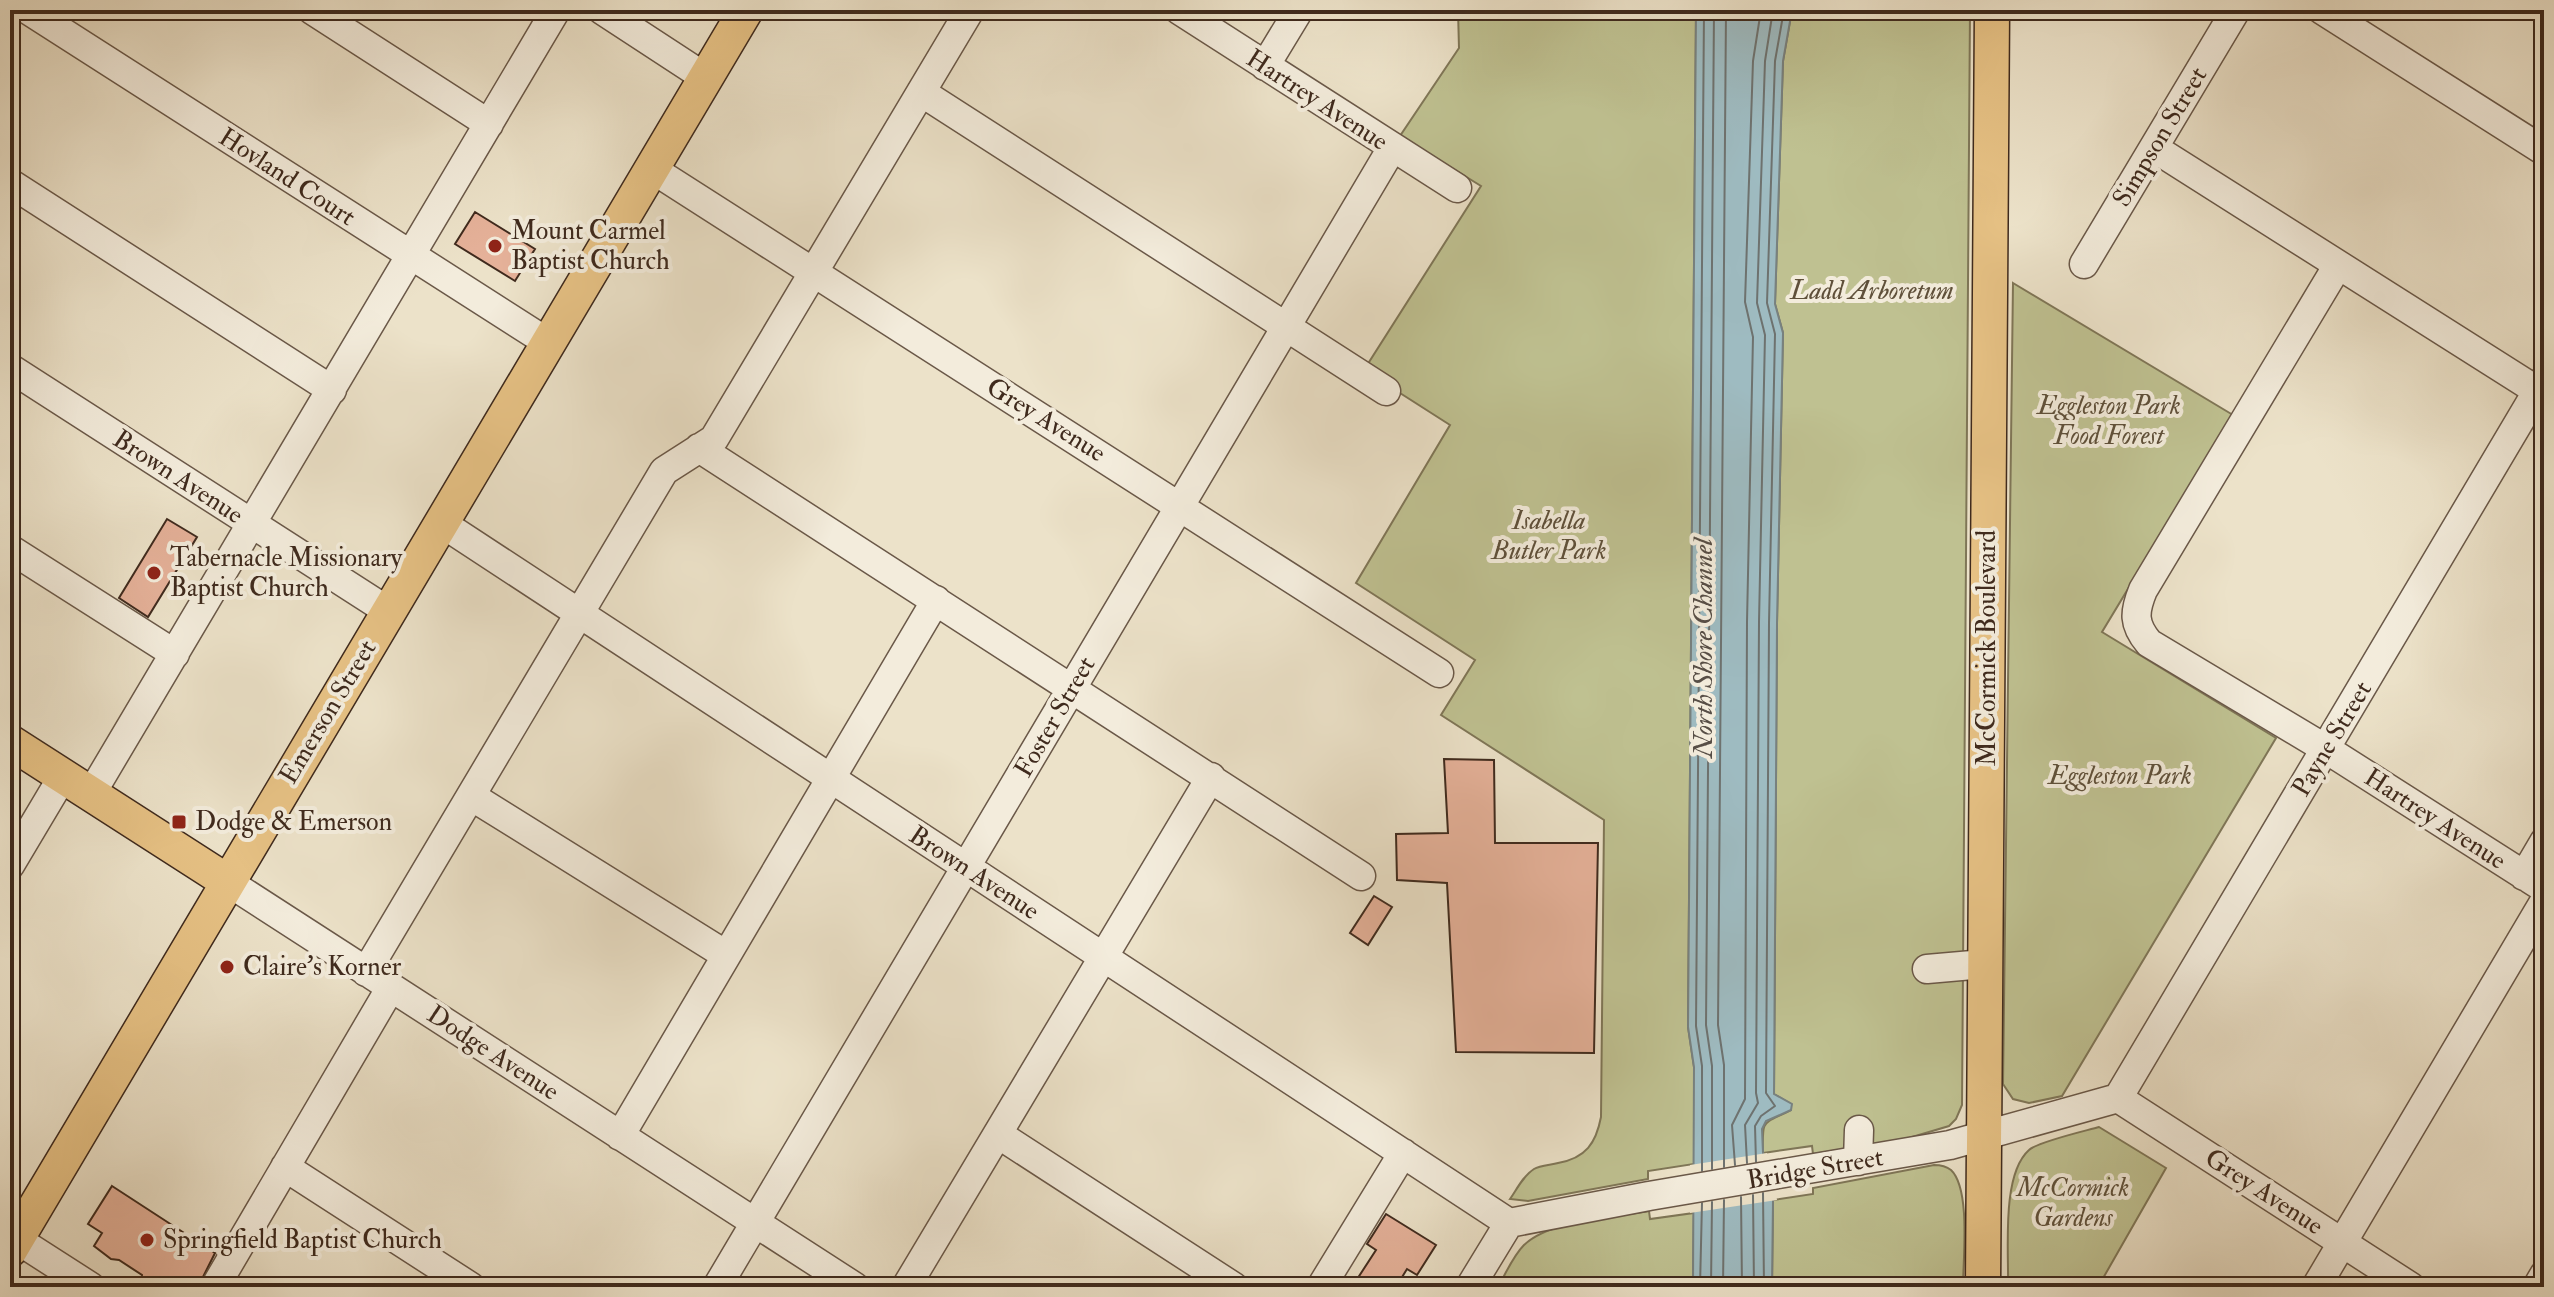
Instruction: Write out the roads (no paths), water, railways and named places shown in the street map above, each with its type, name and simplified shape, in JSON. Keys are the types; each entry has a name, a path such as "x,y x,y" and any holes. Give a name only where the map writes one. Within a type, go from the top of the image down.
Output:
{"main road":[{"name":"Emerson Street","path":"12,1241 746,10"},
{"name":"McCormick Boulevard","path":"1983,1287 1992,10"},
{"name":"Dodge Avenue","path":"10,742 228,882"}],"street":[{"name":"Hovland Court","path":"28,10 547,342"},
{"path":"312,10 489,124"},
{"path":"91,794 556,10"},
{"path":"602,10 706,78"},
{"path":"366,972 664,471 714,439 970,10"},
{"name":"Hartrey Avenue","path":"1179,10 1457,188"},
{"path":"1265,66 1299,10"},
{"name":"Simpson Street","path":"2084,264 2236,10"},
{"path":"2322,10 2544,151"},
{"path":"921,92 1386,391"},
{"name":"Foster Street","path":"717,1287 1392,148"},
{"path":"2154,148 2542,389"},
{"name":"Grey Avenue","path":"652,169 1439,673"},
{"path":"10,183 332,390"},
{"name":"Hartrey Avenue","path":"2338,265 2151,576 2135,609 2137,629 2149,643 2326,749 2534,882"},
{"name":"Brown Avenue","path":"10,368 388,611"},
{"name":"Payne Street","path":"2118,1098 2542,389"},
{"path":"699,448 1361,876"},
{"name":"Brown Avenue","path":"440,522 1509,1223"},
{"path":"10,549 175,654"},
{"path":"620,1136 936,600"},
{"path":"10,865 63,776"},
{"path":"906,1287 1211,777"},
{"path":"471,796 726,955"},
{"path":"2534,882 2544,842"},
{"name":"Dodge Avenue","path":"228,882 855,1287"},
{"path":"2316,1287 2544,902"},
{"path":"1927,969 1984,964"},
{"path":"215,1287 391,987"},
{"name":"Grey Avenue","path":"2118,1098 2411,1287"},
{"name":"Bridge Street","path":"1509,1223 1950,1145 2118,1098"},
{"path":"1858,1161 1859,1130"},
{"path":"998,1134 1234,1287"},
{"path":"1321,1287 1403,1153"},
{"path":"285,1167 471,1287"},
{"path":"1470,1287 1509,1223"},
{"path":"12,1241 91,1287"},
{"path":"2537,1287 2544,1275"}],"water":[{"name":"North Shore Channel","path":"1696,10 1792,10 1783,61 1775,304 1783,333 1777,623 1774,1094 1792,1104 1791,1110 1766,1121 1762,1129 1763,1153 1773,1200 1772,1287 1693,1287 1694,1067 1688,1027"}],"place":[{"name":"Mount Carmel Baptist Church","path":"495,246"},
{"name":"Tabernacle Missionary Baptist Church","path":"154,573"},
{"name":"Dodge & Emerson","path":"179,822"},
{"name":"Claire's Korner","path":"227,967"},
{"name":"Springfield Baptist Church","path":"147,1240"}],"park label":[{"name":"Ladd Arboretum","path":"1872,291"},
{"name":"Eggleston Park Food Forest","path":"2109,421"},
{"name":"Isabella Butler Park","path":"1549,536"},
{"name":"Eggleston Park","path":"2120,776"},
{"name":"McCormick Gardens","path":"2073,1203"}]}
